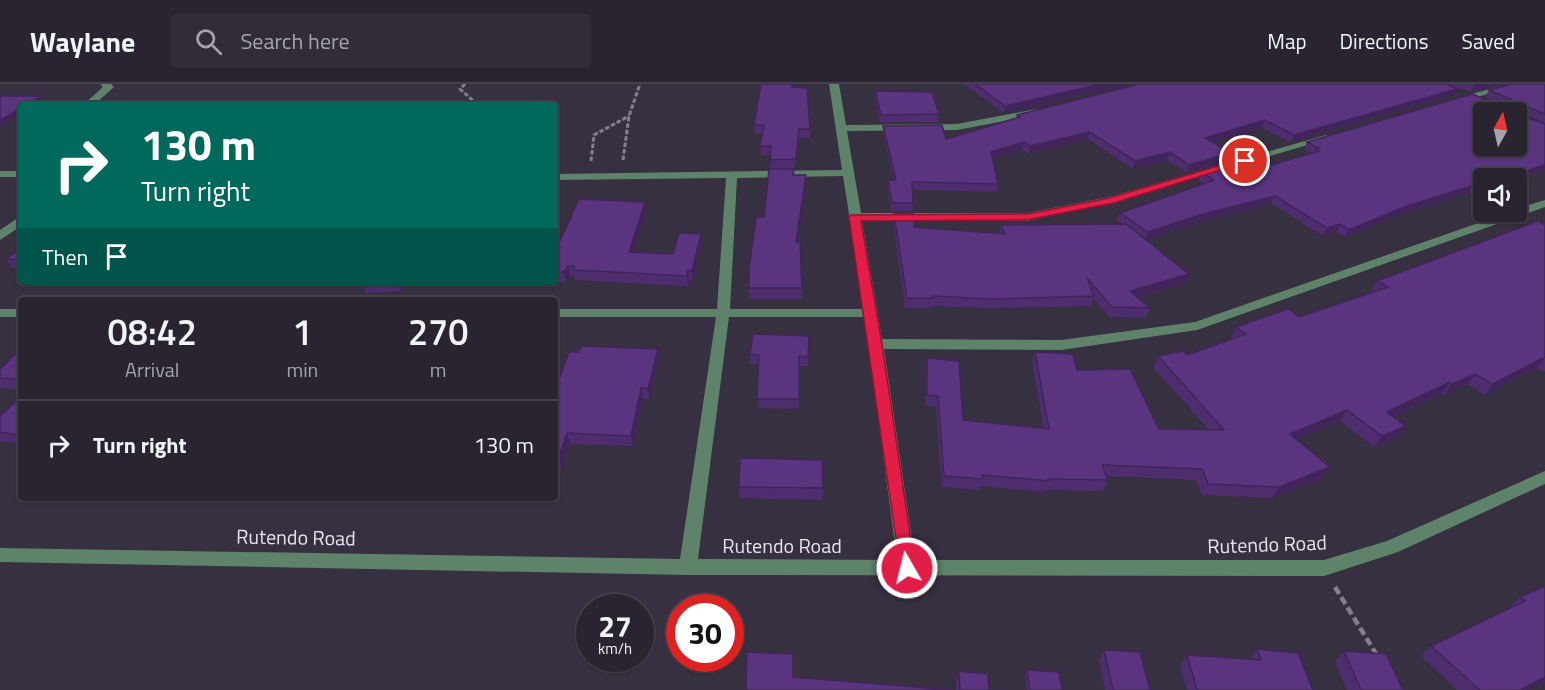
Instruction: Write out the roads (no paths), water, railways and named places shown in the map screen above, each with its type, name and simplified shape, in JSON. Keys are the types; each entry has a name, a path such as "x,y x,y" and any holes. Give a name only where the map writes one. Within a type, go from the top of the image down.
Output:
{"street":[{"path":"92,102 110,87 105,84"},
{"path":"834,84 876,344 907,568"},
{"path":"1447,103 1519,84"},
{"path":"1449,88 1483,102"},
{"path":"840,128 957,128 1048,109"},
{"path":"855,217 1027,217 1111,200 1335,135"},
{"path":"3,174 18,163"},
{"path":"558,177 732,176 848,172"},
{"path":"688,567 723,313 732,176"},
{"path":"876,344 1061,345 1197,326 1545,203"},
{"path":"0,236 18,222"},
{"path":"0,313 18,313"},
{"path":"558,313 870,313"},
{"name":"Rutendo Road","path":"0,555 688,567 1324,568 1392,548 1545,477"}]}
